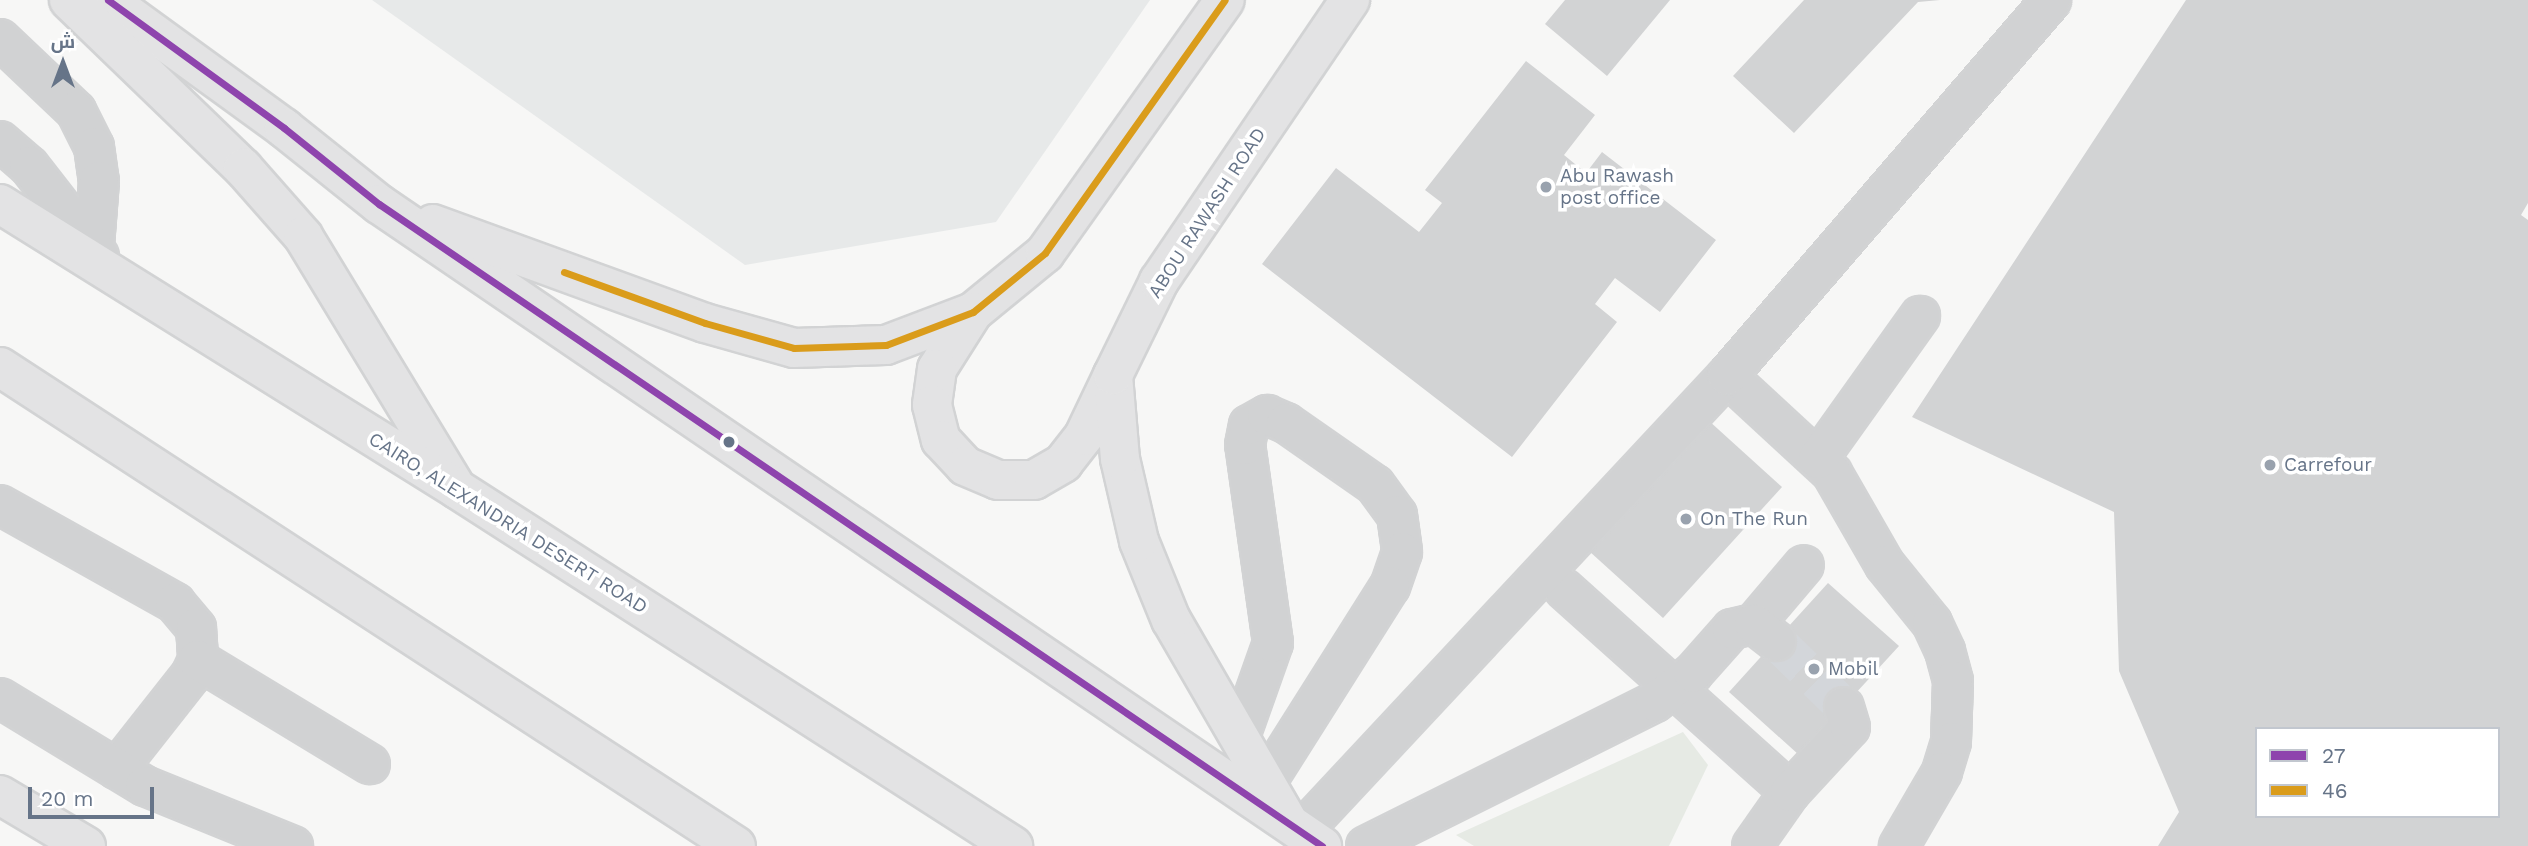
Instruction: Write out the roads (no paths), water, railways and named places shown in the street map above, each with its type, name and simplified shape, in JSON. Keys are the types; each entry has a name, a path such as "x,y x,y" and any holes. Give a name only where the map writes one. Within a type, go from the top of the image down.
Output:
{"main road":[{"path":"69,0 243,168 303,236 457,489"},
{"path":"108,0 284,128 379,204 1304,834"},
{"path":"379,204 705,323 794,348 886,345 973,312 1045,253 1225,0"},
{"name":"ABOU RAWASH ROAD","path":"973,312 937,369 932,405 941,440 965,466 998,480 1034,480 1063,463 1084,436 1159,281 1350,0"},
{"name":"CAIRO, ALEXANDRIA DESERT ROAD","path":"0,204 100,258 1013,846"},
{"path":"0,367 736,846"},
{"path":"1112,375 1121,459 1139,541 1171,620 1266,782 1304,834"},
{"path":"0,794 86,846"}],"lane":[{"path":"1304,834 1727,376 2051,0"},
{"path":"0,40 76,111 93,147 99,181 100,258"},
{"path":"0,141 29,166 100,258"},
{"path":"1818,458 1920,316"},
{"path":"1727,376 1818,458 1842,489 1885,565 1932,623 1953,681 1951,743 1942,772 1899,846"},
{"path":"1240,736 1273,643 1245,445 1249,425 1267,415 1286,423 1375,485 1397,516 1402,552 1390,586 1266,782"},
{"path":"0,505 175,603 196,628 198,660 117,769"},
{"path":"1366,846 1635,714 1675,688 1732,629 1765,633 1804,565"},
{"path":"1564,589 1790,792"},
{"path":"198,660 370,764"},
{"path":"0,698 145,786 293,846"},
{"path":"1752,846 1790,792 1850,727 1844,707"}],"tunnel":[{"path":"1776,641 1844,707"}],"place":[{"name":"Abu Rawash post office","path":"1546,187"},
{"name":"Carrefour","path":"2270,465"},
{"name":"On The Run","path":"1686,519"},
{"name":"Mobil","path":"1814,669"}]}
